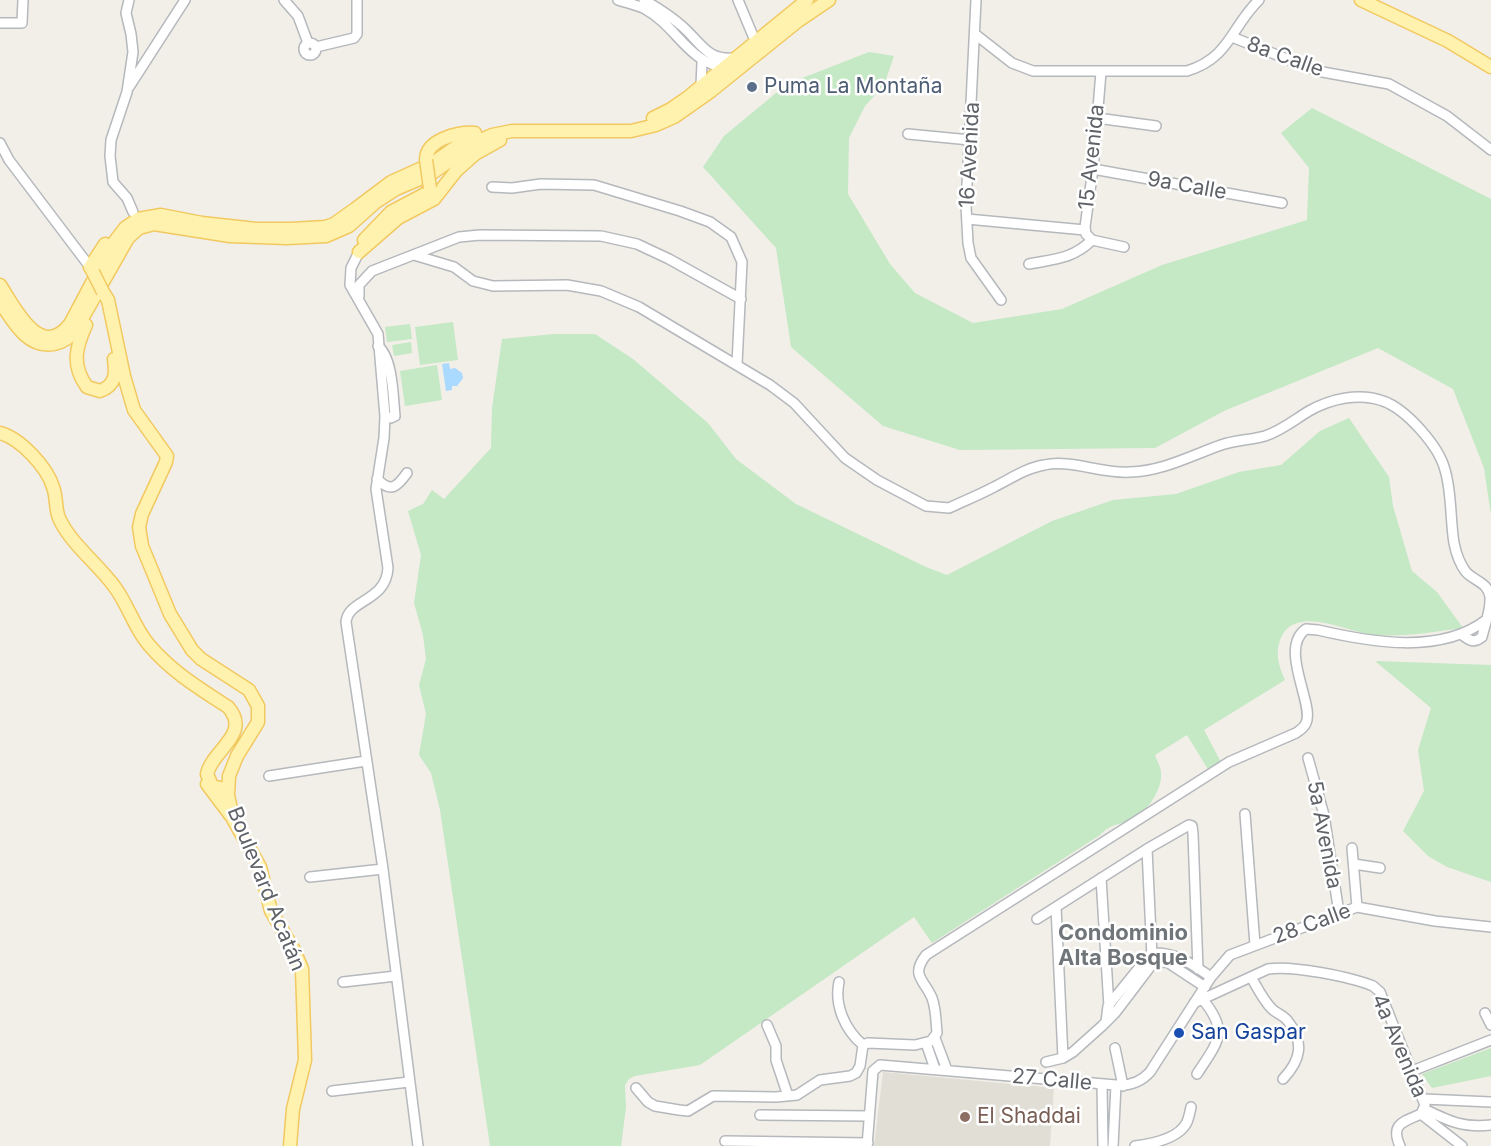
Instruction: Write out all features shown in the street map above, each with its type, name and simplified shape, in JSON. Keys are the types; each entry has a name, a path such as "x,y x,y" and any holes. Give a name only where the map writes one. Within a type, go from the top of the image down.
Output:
{"main road":[{"path":"1361,0 1448,41 1491,67"},
{"path":"802,2 804,9 825,3"},
{"path":"0,285 30,329 38,334 50,336 68,327 97,271 120,234 132,222 142,217 161,216 260,233 319,237 348,226 376,202 396,189 431,174 470,146 492,135 512,131 637,130 656,125 778,32 802,2"},
{"path":"689,101 701,86 756,43 825,3"},
{"path":"359,252 363,241 384,217 425,194 430,188 426,154 442,140 462,133 476,133 520,124 608,125 631,123 672,113"},
{"path":"359,252 398,218 434,199 465,163 488,146 513,137 565,136 578,132"},
{"path":"260,233 257,243 221,243 159,232 145,234 136,240 105,294 115,369 114,381 108,388 100,391 90,390 84,384 76,357 77,345 91,311 97,271 115,228 133,212 148,208 171,209 245,223 260,233 334,224 391,182 433,164 476,133"},
{"path":"97,271 135,410 166,456 166,462 142,514 140,527 142,546 170,614 192,650 201,659 249,690 258,706 258,722 237,756 227,786 212,786 207,774"},
{"path":"0,302 22,334 34,342 46,344 63,341 72,335 91,304"},
{"path":"0,433 23,446 53,485 59,518 82,550 114,586 147,643 171,668 232,712 236,718 236,727 209,767 206,783 233,819"},
{"name":"Boulevard Acatán","path":"227,786 233,819 260,867 271,911 294,950 302,969 304,1060 293,1109 290,1146"}],"street":[{"path":"0,23 22,23 23,0"},
{"path":"129,0 126,13 133,52 127,92 111,140 110,156 113,182 127,198 133,212"},
{"path":"127,92 185,0"},
{"path":"284,0 298,16 312,45 354,38 357,34 357,0"},
{"path":"618,0 645,9 659,19 702,62 725,68 735,66 778,32"},
{"path":"644,0 682,26 708,54 720,59 736,58"},
{"path":"738,0 756,43"},
{"name":"16 Avenida","path":"976,0 967,219 971,258 1001,300"},
{"path":"1232,38 1246,13 1259,0"},
{"path":"748,25 757,30 778,32"},
{"name":"8a Calle","path":"975,34 1000,56 1022,69 1033,71 1187,71 1214,58 1232,38 1320,72 1389,84 1447,116 1491,150"},
{"path":"701,86 702,62"},
{"name":"15 Avenida","path":"1092,240 1085,230 1093,169 1101,72"},
{"path":"1097,118 1156,126"},
{"path":"908,134 970,140"},
{"path":"0,143 9,160 97,271"},
{"name":"9a Calle","path":"1093,169 1282,202"},
{"path":"492,188 541,184 594,185 710,222 731,237 742,262 737,364"},
{"path":"967,219 1085,230"},
{"path":"359,298 359,285 372,271 459,237 480,235 601,236 637,244 741,299"},
{"path":"1029,264 1073,255 1092,240 1124,247"},
{"path":"359,252 351,268 350,285 378,334 378,345 389,367 395,416 391,418 385,416 376,489 388,576 375,595 351,610 346,622 383,869 417,1146"},
{"path":"414,255 454,267 474,281 493,286 567,285 601,291 639,306 737,364 794,403 846,458 877,480 926,506 949,508 1043,465 1059,463 1113,472 1165,467 1219,446 1264,436 1279,430 1325,403 1342,398 1363,397 1383,400 1396,408 1427,438 1445,469 1456,554 1467,573 1485,585 1490,595 1490,608 1486,620 1472,631 1412,643 1398,643 1306,629 1298,637 1296,646 1298,676 1308,716 1303,727 1296,733 1229,762 926,955 919,965 918,974 932,998 937,1033 930,1040 915,1045 868,1043 863,1045"},
{"path":"377,479 385,486 393,487 399,484 407,473"},
{"name":"5a Avenida","path":"1308,758 1324,814 1339,913"},
{"path":"269,776 366,761"},
{"path":"1245,814 1255,945"},
{"path":"1037,919 1185,826 1192,826 1198,969"},
{"path":"1352,848 1357,907"},
{"path":"1046,1062 1063,1058 1073,1052 1106,1022 1112,1010 1152,958 1147,849"},
{"path":"1353,864 1380,868"},
{"path":"310,877 383,869"},
{"path":"1101,878 1112,1010"},
{"name":"28 Calle","path":"1199,1001 1211,977 1230,955 1357,907 1435,921 1491,927"},
{"path":"1056,908 1063,1058"},
{"path":"1152,958 1173,955 1211,977"},
{"path":"1152,958 1167,962 1205,987"},
{"name":"4a Avenida","path":"1199,1001 1268,969 1284,968 1373,986 1380,992 1413,1071 1423,1107 1462,1146"},
{"path":"343,982 396,976"},
{"path":"1251,976 1270,1007 1285,1018 1296,1037 1299,1050 1298,1060 1283,1079"},
{"path":"839,982 836,994 841,1012 848,1029 863,1045"},
{"path":"1120,1086 1145,1078 1199,1001 1217,1017 1219,1028 1218,1039 1197,1074"},
{"path":"1485,1013 1491,1025"},
{"path":"767,1026 776,1046 776,1060 788,1096"},
{"path":"930,1040 935,1069"},
{"path":"930,1040 947,1070"},
{"path":"1413,1071 1491,1040"},
{"path":"636,1088 648,1102 655,1106 679,1110 688,1110 712,1096 788,1096 804,1092 820,1080 850,1077 856,1073 860,1066 863,1045"},
{"path":"1113,1146 1120,1086 1115,1048"},
{"name":"27 Calle","path":"869,1116 873,1071 876,1066 884,1064 1120,1086"},
{"path":"332,1091 409,1082"},
{"path":"1102,1084 1103,1146"},
{"path":"1423,1107 1491,1102"},
{"path":"1135,1146 1154,1143 1181,1129 1187,1123 1191,1107"},
{"path":"1423,1107 1462,1126 1491,1125"},
{"name":"4a Avenida","path":"1400,1146 1396,1137 1400,1124 1423,1107"},
{"path":"726,1141 867,1145 869,1116 760,1115"}],"shaded area":[{"name":"El Shaddai","path":"883,1072 1054,1088 1050,1146 874,1146"}],"green space":[{"path":"869,52 894,56 884,85 865,106 849,138 848,194 890,264 915,293 973,323 1062,309 1162,265 1307,220 1309,168 1281,133 1312,108 1491,199 1491,515 1484,468 1453,389 1378,348 1224,411 1155,448 960,450 883,426 791,347 776,248 703,167 724,136 787,84"},
{"path":"453,322 458,360 420,365 415,327"},
{"path":"410,324 412,339 387,342 385,327"},
{"path":"554,334 595,334 633,359 708,423 736,459 796,504 947,575 1052,521 1113,500 1176,494 1239,472 1281,465 1320,431 1349,418 1389,477 1393,506 1412,571 1437,592 1463,628 1420,634 1376,635 1323,622 1297,623 1287,629 1280,640 1278,660 1285,680 1204,730 1222,764 1209,771 1187,735 1155,755 1161,771 1159,787 1147,808 1135,818 1106,829 932,943 914,917 700,1065 629,1079 625,1085 626,1107 621,1146 490,1146 440,810 431,773 419,755 426,714 419,685 426,659 423,635 414,603 421,555 408,511 423,504 432,490 444,499 491,448 492,408 502,339"},
{"path":"411,342 412,353 394,356 392,345"},
{"path":"437,365 442,400 405,406 400,371"},
{"path":"1375,661 1491,665 1491,882 1447,867 1428,856 1403,831 1424,791 1418,750 1431,708"},
{"path":"1491,1048 1491,1076 1432,1088 1422,1074"}],"water":[{"path":"449,363 450,369 455,368 462,373 463,378 457,386 452,386 452,390 446,391 442,364"}],"place":[{"name":"Puma La Montaña","path":"752,87"},
{"name":"San Gaspar","path":"1179,1033"},
{"name":"El Shaddai","path":"965,1117"}],"district":[{"name":"Condominio Alta Bosque","path":"1123,946"}]}
